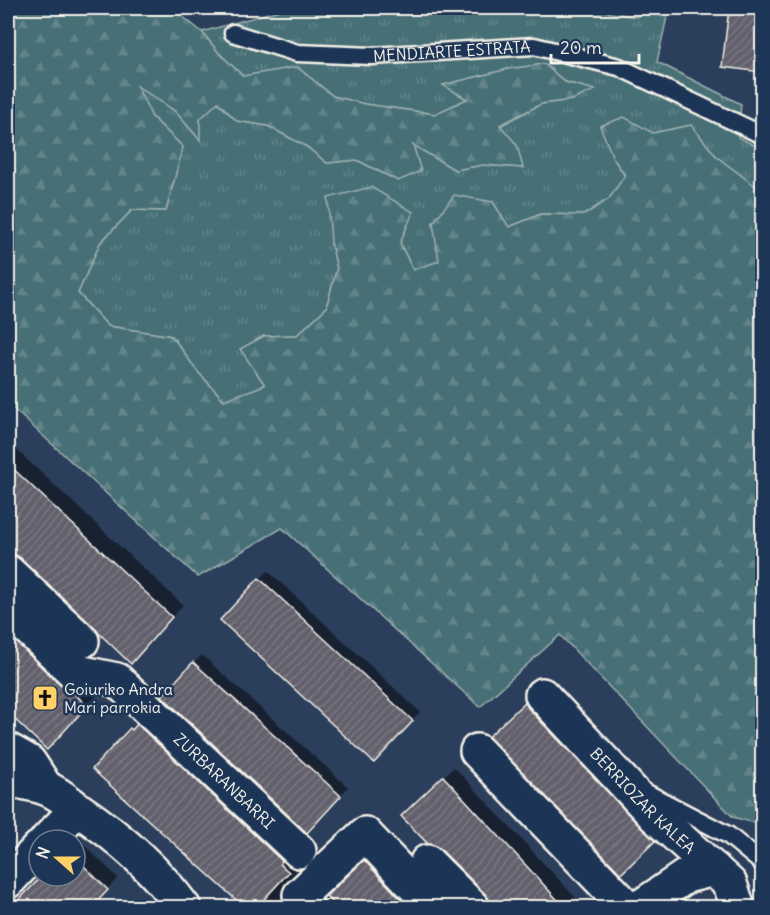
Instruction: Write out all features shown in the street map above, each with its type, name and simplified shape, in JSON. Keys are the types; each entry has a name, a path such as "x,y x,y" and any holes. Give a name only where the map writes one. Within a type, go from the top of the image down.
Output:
{"street":[{"path":"8,572 82,640"},
{"name":"ZURBARANBARRI","path":"8,609 73,671 117,680 299,851"},
{"name":"BERRIOZAR KALEA","path":"542,695 655,816 730,884 738,908"},
{"path":"8,750 29,762 46,788"},
{"path":"477,751 624,903 633,908"},
{"path":"8,780 46,788 95,820 141,858 184,908"},
{"path":"59,828 78,809"},
{"path":"307,908 300,895 364,834 435,908"},
{"path":"8,881 27,861"},
{"path":"427,862 473,908"},
{"path":"639,908 686,876 714,869"}],"lane":[{"name":"MENDIARTE ESTRATA","path":"233,33 297,53 372,56 534,46 619,68 762,135"},
{"path":"622,781 728,835 762,863"}],"green space":[{"path":"8,8 172,8 202,32 218,52 243,76 297,67 333,96 365,104 435,114 467,99 443,85 508,69 544,64 565,82 595,90 572,100 541,104 500,125 517,145 523,168 483,165 455,170 413,145 421,171 398,181 357,160 327,163 307,147 268,126 237,121 218,102 200,119 200,140 175,111 137,86 152,117 183,147 166,211 132,210 100,243 78,293 108,326 172,336 197,371 224,400 265,385 240,349 264,336 297,335 326,308 337,268 331,243 328,198 371,187 413,212 400,243 413,270 439,261 433,223 454,195 493,202 509,227 541,214 584,215 609,199 625,175 613,158 600,126 624,117 653,133 691,125 717,157 762,191 762,825 733,817 560,635 480,707 282,528 198,577 8,404"},
{"path":"284,8 598,8 611,13 637,17 647,8 669,8 657,62 741,104 738,137 762,149 762,191 717,157 691,125 653,133 613,158 625,176 609,199 584,215 541,214 509,227 433,223 440,261 413,270 400,243 331,243 337,268 326,308 297,335 264,336 241,349 266,385 224,400 197,371 172,336 108,326 78,293 100,243 132,210 166,211 183,147 152,117 136,85 175,111 199,139 200,119 217,102 237,121 268,126 307,147 327,163 357,160 398,181 412,144 455,170 483,165 522,168 517,145 500,126 541,104 572,100 594,90 565,82 544,64 508,69 444,85 467,99 435,114 365,104 333,96 297,67 243,76 218,52 202,32"}],"building":[{"path":"729,8 762,11 762,72 722,67"},
{"path":"8,464 172,617 131,664 21,558 8,550"},
{"path":"259,578 413,721 374,763 220,620"},
{"path":"8,634 60,685 70,689 87,706 47,750 8,713"},
{"path":"193,662 341,796 307,833 162,696"},
{"path":"525,702 528,708 655,841 621,874 488,737"},
{"path":"137,724 282,861 280,864 289,872 256,908 245,908 92,769 130,728 132,730"},
{"path":"443,776 565,908 491,908 486,895 440,849 428,844 401,816"},
{"path":"364,860 409,908 337,908 326,896"},
{"path":"87,869 108,890 91,908 11,908 30,888 87,888"}],"place":[{"name":"Goiuriko Andra Mari parrokia","path":"45,698"}]}
